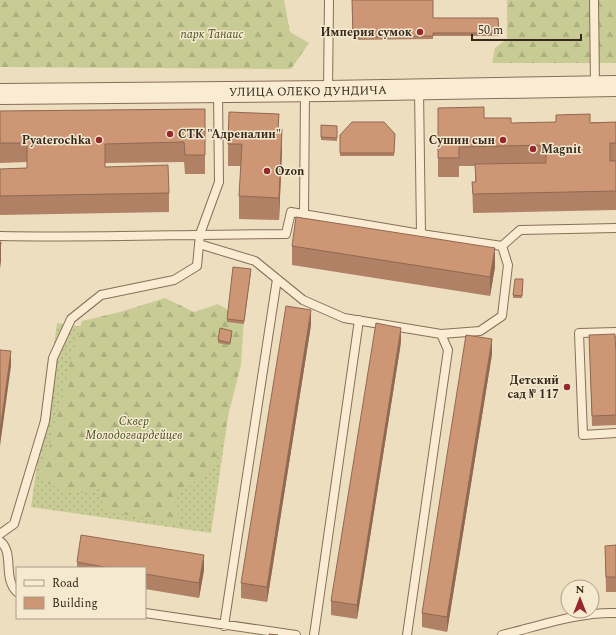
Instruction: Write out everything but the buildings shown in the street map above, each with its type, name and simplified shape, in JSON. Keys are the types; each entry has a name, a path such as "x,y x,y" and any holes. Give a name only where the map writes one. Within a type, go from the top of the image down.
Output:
{"street":[{"name":"УЛИЦА ОЛЕКО ДУНДИЧА","path":"0,94 419,90 616,86"}],"lane":[{"path":"328,91 329,0"},
{"path":"594,0 595,86"},
{"path":"419,90 421,234"},
{"path":"304,215 305,91"},
{"path":"0,534 14,524 45,421 53,358 71,319 101,295 174,280 197,266 200,234 219,182 218,92"},
{"path":"0,236 71,237 286,234 291,212 502,246"},
{"path":"502,246 520,230 616,228"},
{"path":"199,244 255,261 303,300 344,318 441,334 480,331 502,316 508,265 502,246"},
{"path":"224,626 277,279"},
{"path":"314,635 358,320"},
{"path":"616,332 579,333 583,435 616,433"},
{"path":"407,635 448,350 441,334"},
{"path":"0,541 2,542 7,554 8,573 12,587 16,591"},
{"path":"146,613 224,626 296,635"},
{"path":"502,635 552,621 591,614 616,613"}],"green space":[{"name":"парк Танаис","path":"0,0 284,0 290,32 309,43 291,69 0,67"},
{"path":"507,0 616,0 616,63 492,63 495,48 507,39"},
{"name":"Сквер Молодогвардейцев","path":"165,298 194,312 218,304 244,320 241,365 215,467 173,498 182,525 104,511 99,489 74,494 44,482 39,466 49,448 82,321 120,312"},
{"name":"Сквер Молодогвардейцев","path":"57,323 238,349 211,533 31,507"}],"place":[{"name":"Империя сумок","path":"420,32"},
{"name":"СТК \"Адреналин\"","path":"170,134"},
{"name":"Pyaterochka","path":"99,140"},
{"name":"Сушин сын","path":"503,140"},
{"name":"Magnit","path":"533,149"},
{"name":"Ozon","path":"267,171"},
{"name":"Детский сад № 117","path":"567,387"}]}
